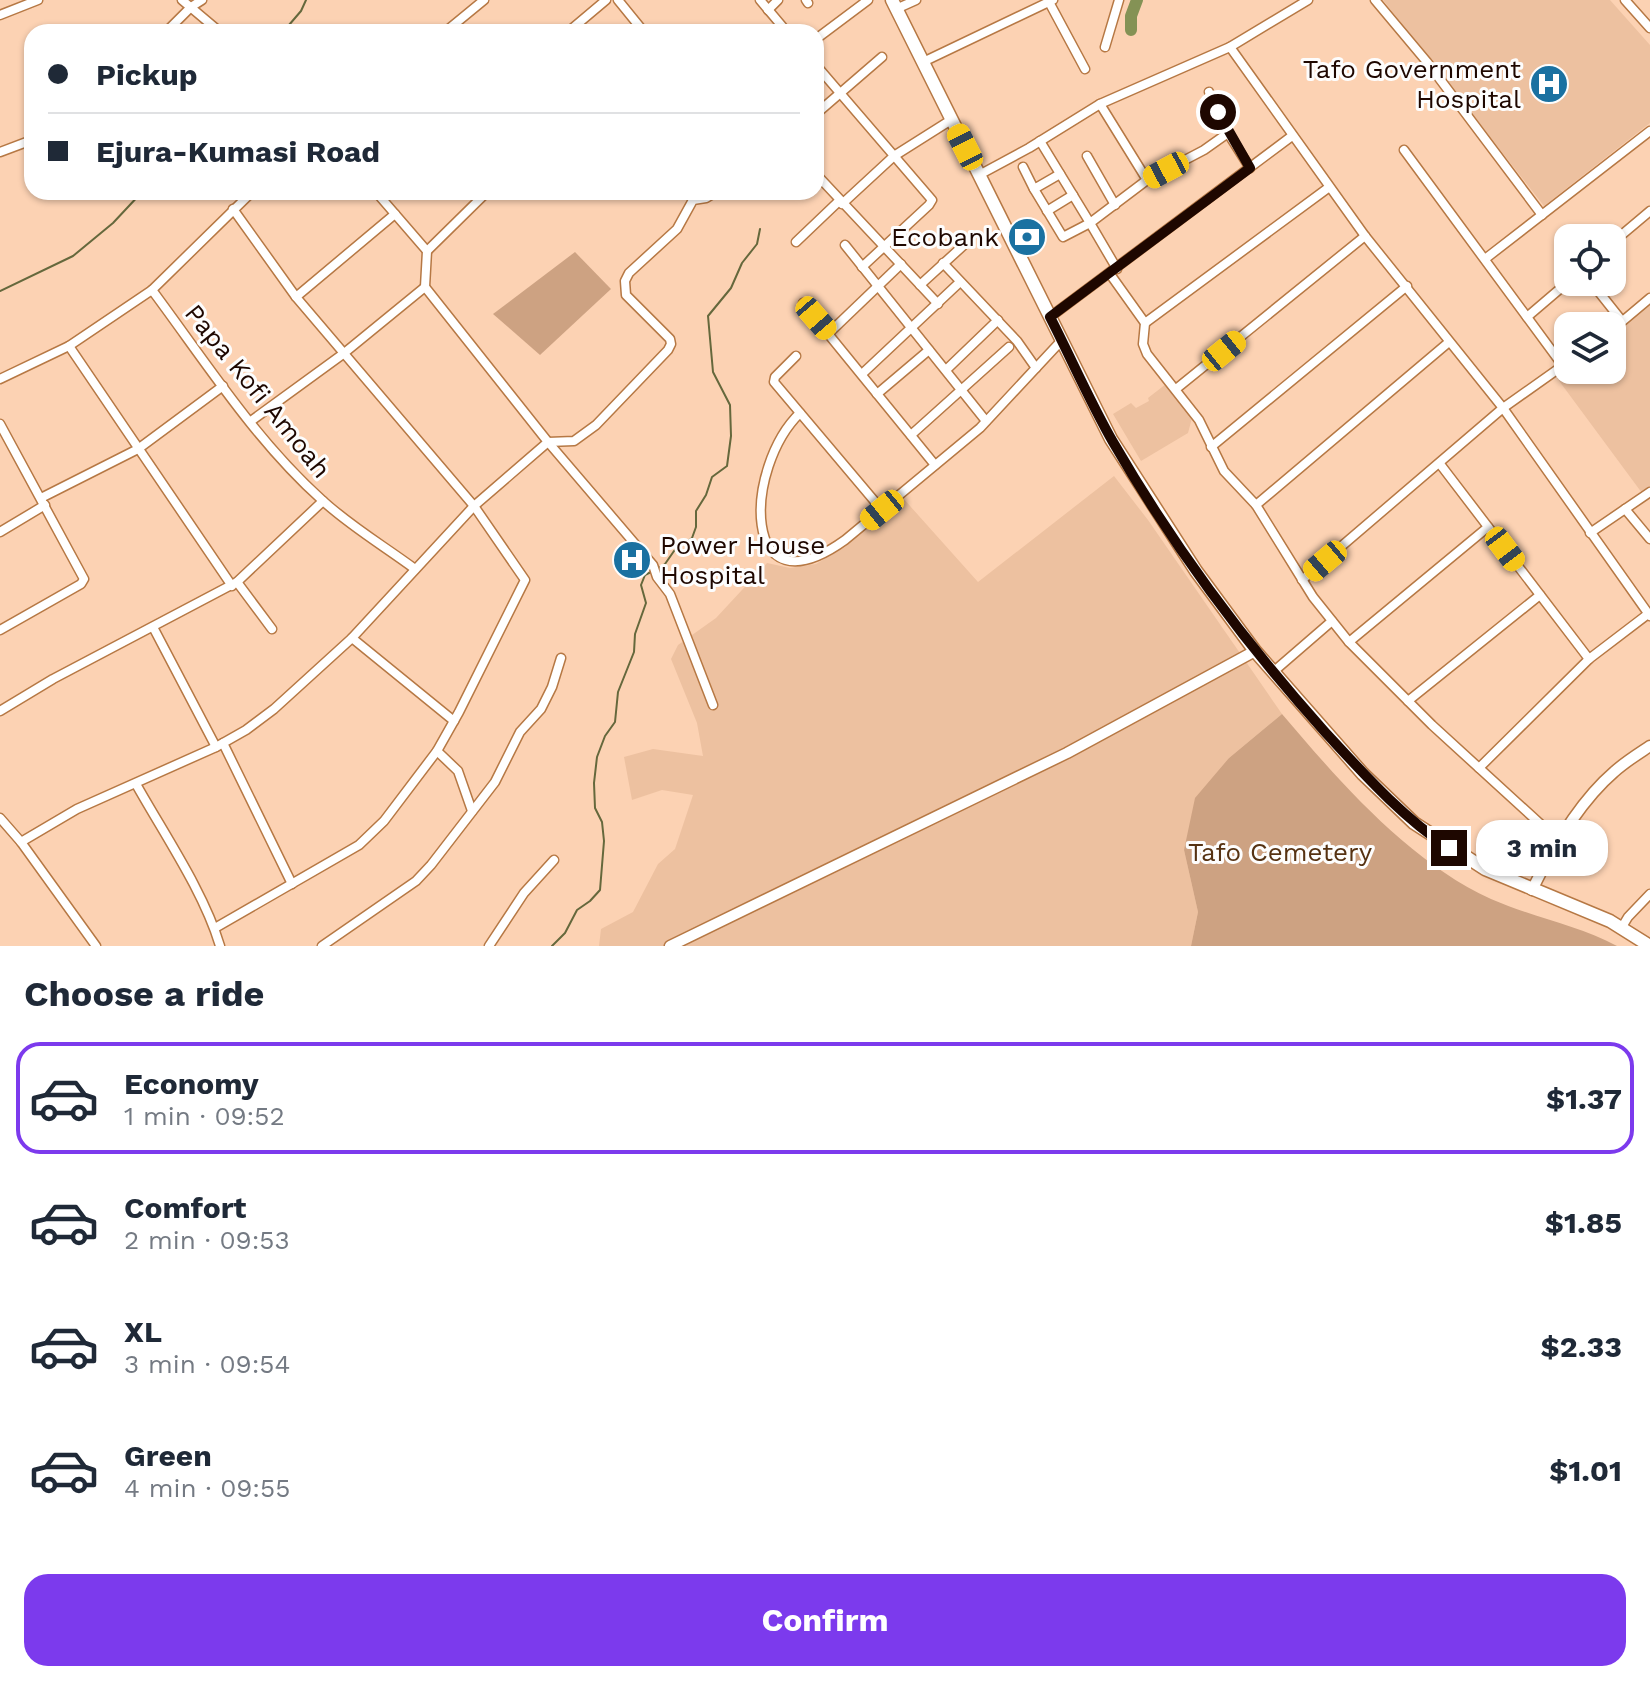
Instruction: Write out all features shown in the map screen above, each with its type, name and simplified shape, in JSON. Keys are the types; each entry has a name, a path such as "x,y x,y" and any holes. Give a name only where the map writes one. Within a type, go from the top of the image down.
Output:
{"main road":[{"path":"894,5 1111,439 1196,571 1255,651 1363,774 1414,823 1485,869 1622,927 1650,946"}],"street":[{"path":"0,15 15,4 38,0"},
{"path":"182,0 211,24"},
{"path":"174,24 202,0"},
{"path":"455,24 484,0"},
{"path":"578,24 606,0"},
{"path":"618,0 638,24"},
{"path":"760,0 780,24"},
{"path":"768,10 778,0"},
{"path":"824,33 868,0"},
{"path":"894,5 916,0"},
{"path":"1105,47 1119,0"},
{"path":"979,175 1100,104 1230,47 1308,0"},
{"path":"1375,0 1427,62 1542,215"},
{"path":"1625,0 1648,20"},
{"path":"923,62 1051,1 1085,69"},
{"path":"1230,47 1328,188 1503,408 1649,615 1589,659 1479,768"},
{"path":"824,107 882,57"},
{"path":"824,74 932,200 862,267"},
{"path":"1209,92 1228,133 1250,168"},
{"path":"1100,104 1147,180"},
{"path":"796,242 894,156 951,120"},
{"path":"1485,259 1650,131"},
{"path":"1023,167 1063,237 1090,223 1147,180 1204,150 1228,133"},
{"path":"1050,317 1292,136"},
{"path":"1040,141 1145,323 1143,344 1147,354 1199,420 1224,471 1256,505 1302,580 1332,621 1408,701 1559,841"},
{"path":"0,152 24,143"},
{"path":"1404,150 1554,350"},
{"path":"1087,156 1115,205"},
{"path":"1034,189 1060,174"},
{"path":"824,183 938,304"},
{"path":"1145,323 1328,188"},
{"path":"1047,211 1073,195"},
{"path":"0,379 69,346 152,290 243,200"},
{"path":"383,200 427,251"},
{"path":"479,200 427,251 425,287 548,442 653,565 657,577 670,594 713,705"},
{"path":"21,842 77,809 246,730 274,709 352,638 474,506 548,442 578,439 596,425 671,344 670,339 626,295 625,281 629,273 677,229 693,200"},
{"path":"215,928 359,845 384,821 437,751 525,580 474,506 296,297 233,209"},
{"path":"1626,231 1650,211"},
{"path":"296,297 395,214"},
{"path":"1176,389 1365,236"},
{"path":"920,285 965,244"},
{"path":"845,245 986,421"},
{"path":"943,263 1017,341 1036,368"},
{"path":"829,333 901,264"},
{"path":"862,374 960,282"},
{"path":"1211,447 1407,286"},
{"path":"251,421 343,354 425,287"},
{"name":"Papa Kofi Amoah","path":"152,290 286,464 323,501 415,569"},
{"path":"1527,317 1554,294"},
{"path":"1602,296 1615,312"},
{"path":"1626,318 1650,298"},
{"path":"803,303 935,465"},
{"path":"946,370 998,320"},
{"path":"800,413 777,442 761,489 760,524 770,547 779,559 788,562 805,562 823,556 882,510 986,421 1062,340"},
{"path":"1256,505 1449,342"},
{"path":"69,346 234,584 272,629"},
{"path":"911,435 1009,347"},
{"path":"877,394 929,350"},
{"path":"796,356 775,377 774,382 882,510"},
{"path":"1302,580 1503,408 1554,372"},
{"path":"1,530 43,501 138,449 223,386"},
{"path":"0,424 84,579 81,584 0,630"},
{"path":"1440,464 1589,659"},
{"path":"1590,533 1650,492"},
{"path":"0,697 3,709 53,679 234,584 323,501"},
{"path":"1625,509 1650,539"},
{"path":"1349,642 1488,527"},
{"path":"1408,701 1540,595"},
{"path":"1273,672 1332,621"},
{"path":"153,627 292,884"},
{"path":"352,638 454,721"},
{"path":"670,946 1067,753 1255,651"},
{"path":"322,946 416,881 495,782 520,732 541,709 561,658"},
{"path":"1532,890 1559,841 1600,785 1614,771 1650,746"},
{"path":"437,751 458,771 472,811"},
{"path":"136,784 215,928 220,946"},
{"path":"0,818 96,946"},
{"path":"489,946 524,893 554,860"},
{"path":"1622,927 1650,894"}],"shaded area":[{"name":"Tafo Government Hospital","path":"1383,0 1610,0 1650,45 1650,123 1544,206"},
{"path":"1650,304 1650,488 1642,493 1561,384 1626,384 1626,323"},
{"path":"1166,384 1186,405 1192,418 1188,433 1141,461 1113,414 1131,403 1136,408 1149,401 1148,398"},
{"path":"1114,476 1148,520 1282,714 1229,758 1184,850 1198,912 1191,946 599,946 601,929 633,912 658,864 675,849 693,795 662,790 632,800 624,757 653,749 703,756 697,723 671,659 678,645 716,618 767,563 790,568 816,564 845,547 902,497 978,582"}],"green space":[{"path":"575,252 611,289 540,355 493,314"},
{"name":"Tafo Cemetery","path":"1282,714 1377,818 1431,864 1491,899 1587,932 1617,946 1191,946 1198,912 1184,850 1195,798 1229,758"}],"waterway":[{"path":"290,24 306,0"},
{"path":"1131,30 1131,16 1137,0"},
{"path":"0,291 73,256 113,223 135,200"},
{"path":"657,569 692,538 696,511 712,477 727,466 731,436 730,405 713,372 708,316 731,288 742,263 757,244 760,229"},
{"path":"552,946 565,933 577,910 600,890 604,841 602,822 595,808 597,757 605,736 615,722 618,692 634,652 635,634 646,603 641,585 645,575 651,572"}],"place":[{"name":"Tafo Government Hospital","path":"1549,84"},
{"name":"Ecobank","path":"1027,237"},
{"name":"Power House Hospital","path":"632,560"}],"route":[{"path":"1218,112 1250,168 1050,317 1111,439 1134,477 1196,571 1255,651 1363,774 1414,823 1449,848"}]}
